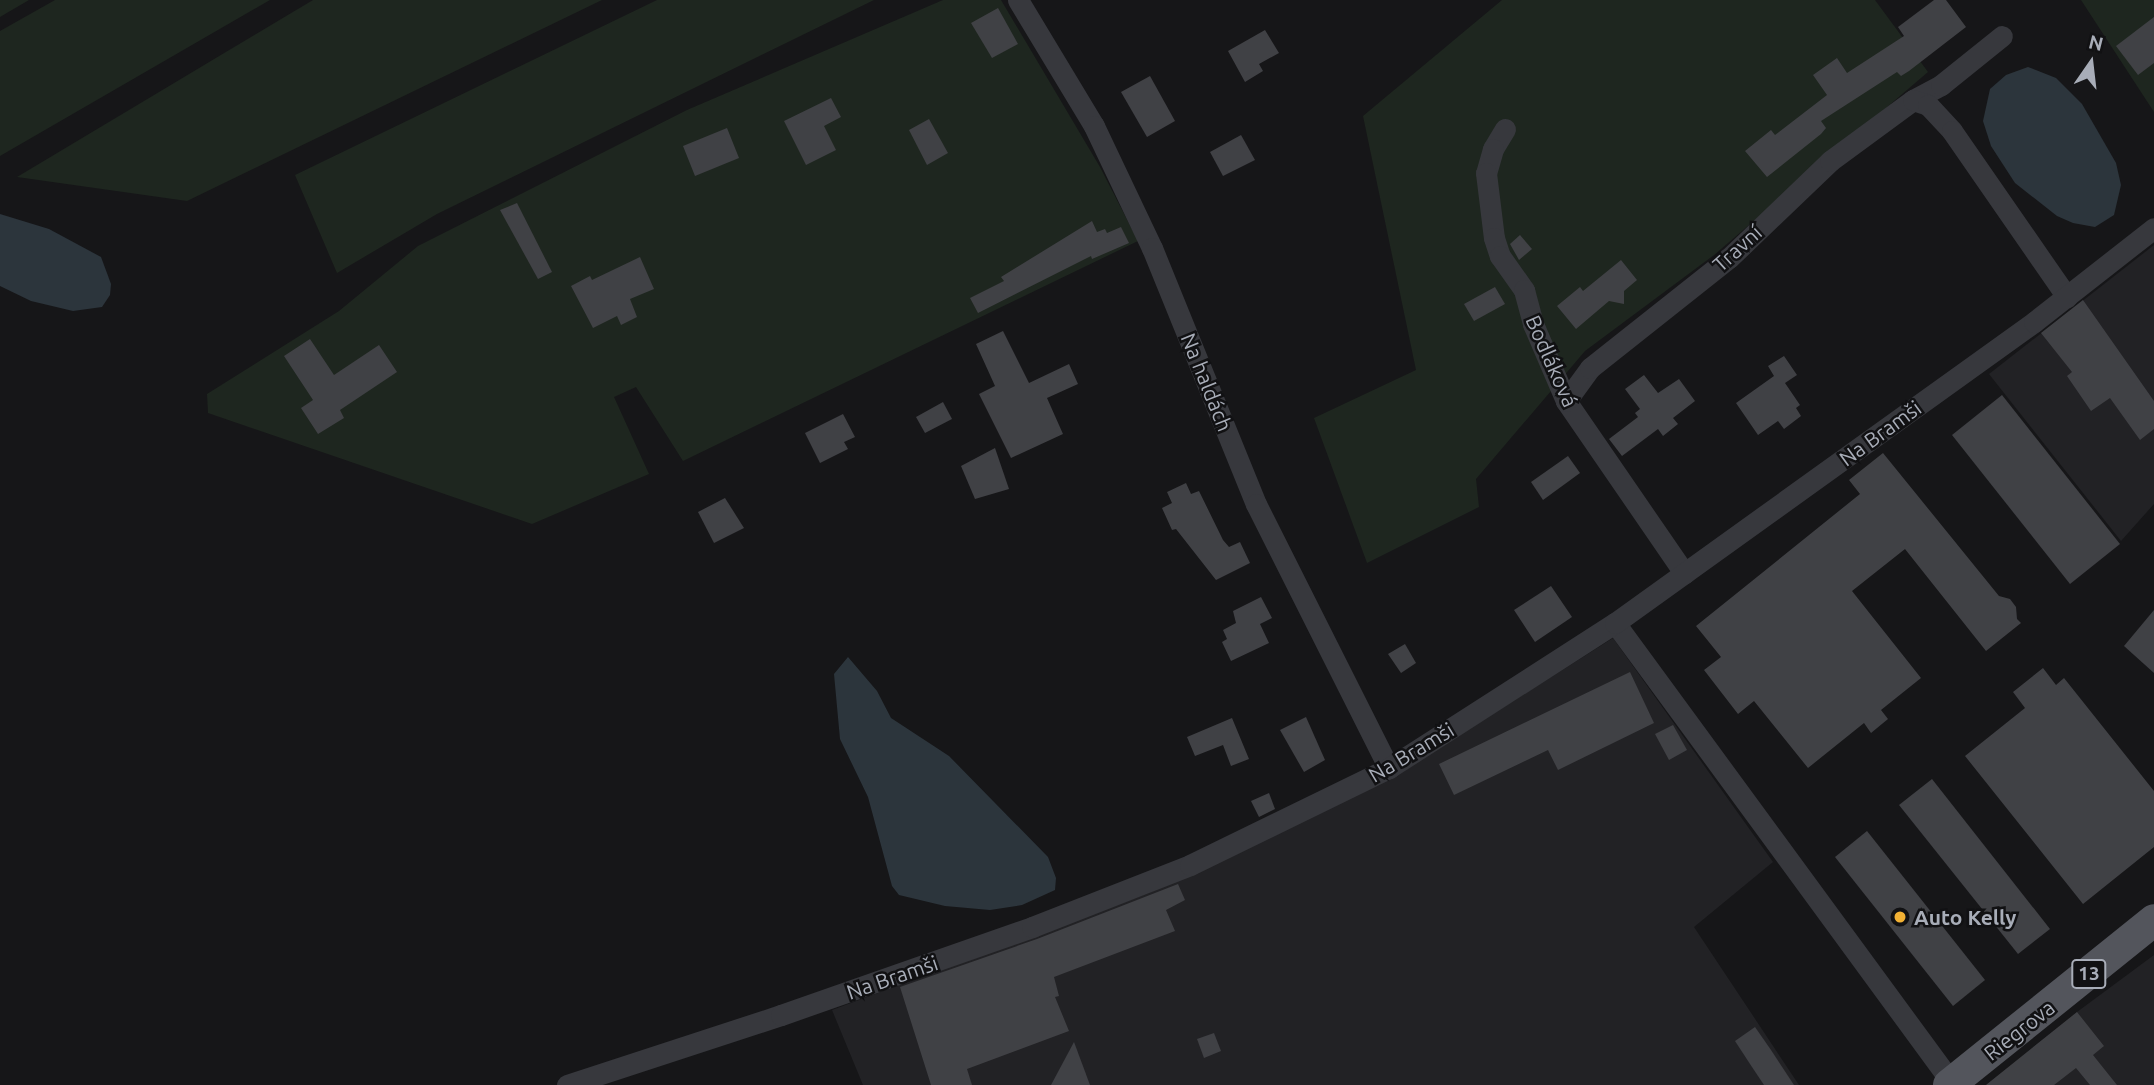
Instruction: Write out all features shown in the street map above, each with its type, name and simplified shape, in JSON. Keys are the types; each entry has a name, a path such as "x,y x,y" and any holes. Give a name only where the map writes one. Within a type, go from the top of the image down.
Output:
{"main road":[{"name":"Riegrova","path":"1951,1084 2154,920"}],"street":[{"name":"Na haldách","path":"1018,0 1094,126 1152,248 1256,504 1389,768"},
{"name":"Travní","path":"1566,401 1590,369 1729,258 1830,161 1913,100 1941,85 2003,36"},
{"path":"1913,100 1928,105 1952,131 2067,297"},
{"name":"Bodláková","path":"1505,129 1490,155 1486,173 1494,238 1500,256 1524,290 1533,324 1566,401 1684,573"},
{"name":"Na Bramši","path":"567,1085 781,1015 1032,927 1190,865 1389,768 1615,623 2067,297 2154,228"},
{"path":"1615,623 1951,1084"}],"shaded area":[{"path":"0,0 29,0 0,17"},
{"path":"55,0 270,0 0,156 0,31"},
{"path":"313,0 602,0 187,201 17,177"},
{"path":"657,0 874,0 437,214 337,273 295,175"},
{"path":"943,0 1001,0 1100,167 1138,241 683,461 636,387 614,397 649,474 532,524 208,413 207,394 339,311 418,246 687,110"},
{"path":"1502,0 1875,0 1928,72 1714,255 1585,351 1476,479 1479,507 1367,563 1314,418 1416,370 1363,116"},
{"path":"2081,0 2154,0 2154,112"},
{"path":"2028,67 2056,78 2082,104 2116,163 2121,185 2114,215 2095,227 2073,223 2057,216 2015,183 1991,146 1983,121 1990,89 2006,75"},
{"path":"0,214 49,229 101,257 111,284 110,295 102,307 73,311 31,301 0,286"},
{"path":"2154,245 2154,504 2121,541 1989,374"},
{"path":"1613,638 1773,862 1694,927 1799,1085 863,1085 832,1010 1149,893 1404,770"},
{"path":"848,657 877,691 891,718 949,756 1048,857 1056,878 1055,890 1022,905 990,910 945,906 899,895 892,886 868,797 840,739 834,674"},
{"path":"2154,955 2154,1085 1986,1085 2077,1012"}],"building":[{"path":"1934,0 1946,0 1966,27 1909,71 1901,76 1897,72 1821,121 1826,128 1821,134 1767,177 1745,151 1771,130 1775,135 1827,95 1813,75 1837,58 1847,73 1904,36 1898,27"},
{"path":"998,8 1018,44 992,58 971,23"},
{"path":"2154,17 2154,63 2138,75 2116,46"},
{"path":"1265,30 1279,53 1259,64 1263,71 1245,82 1228,51"},
{"path":"1150,76 1175,121 1147,137 1121,92"},
{"path":"831,98 841,117 824,126 836,150 806,165 784,121"},
{"path":"929,119 948,153 927,165 909,130"},
{"path":"727,128 739,158 695,176 683,146"},
{"path":"1241,135 1255,160 1223,176 1210,152"},
{"path":"517,203 552,272 538,279 500,210"},
{"path":"1092,221 1097,232 1105,229 1107,233 1121,227 1129,243 1092,259 1091,256 978,313 970,298 1004,281 1001,277"},
{"path":"1520,235 1532,249 1519,260 1510,244"},
{"path":"640,257 654,289 630,299 637,317 621,325 617,316 593,328 571,286 590,276 592,280"},
{"path":"1621,260 1637,280 1624,291 1624,304 1609,301 1576,329 1557,306 1580,287 1583,291"},
{"path":"1495,287 1505,304 1474,321 1464,304"},
{"path":"2083,300 2154,401 2154,429 2140,440 2110,398 2091,411 2067,376 2072,372 2041,333"},
{"path":"1003,331 1029,383 1069,364 1078,384 1047,398 1063,434 1011,458 979,394 995,386 976,344"},
{"path":"310,339 334,375 379,345 397,372 340,410 344,418 318,434 301,408 313,400 284,356"},
{"path":"1784,356 1797,375 1785,383 1800,405 1796,408 1801,416 1784,429 1778,421 1758,435 1736,403 1774,376 1768,366"},
{"path":"1644,375 1658,393 1679,379 1695,401 1673,418 1678,424 1663,436 1658,429 1622,456 1609,439 1638,417 1635,413 1640,409 1625,389"},
{"path":"2002,395 2120,544 2070,584 1952,435"},
{"path":"943,402 952,419 925,433 916,417"},
{"path":"843,414 855,437 844,442 848,449 820,463 805,433"},
{"path":"995,448 1009,489 975,499 961,466"},
{"path":"1883,453 1999,596 2010,599 2016,607 2017,619 2021,623 1986,651 1905,549 1852,591 1921,678 1881,710 1888,719 1871,733 1864,723 1808,768 1754,701 1738,714 1704,670 1721,657 1696,626 1860,494 1849,480"},
{"path":"1568,456 1580,473 1543,500 1531,482"},
{"path":"1186,483 1191,494 1199,491 1223,540 1229,547 1240,542 1250,563 1216,580 1176,529 1172,530 1162,508 1172,503 1167,492"},
{"path":"725,498 744,528 714,543 698,512"},
{"path":"1551,586 1572,617 1535,642 1514,610"},
{"path":"1261,597 1272,618 1260,624 1269,643 1231,661 1222,642 1227,639 1223,630 1236,623 1233,611"},
{"path":"2154,610 2154,673 2124,646"},
{"path":"1405,644 1416,663 1401,673 1388,654"},
{"path":"2043,668 2056,685 2064,678 2154,791 2154,847 2083,904 1965,756 2025,708 2013,692"},
{"path":"1630,672 1654,723 1558,770 1548,750 1454,795 1439,764"},
{"path":"1306,717 1325,760 1304,772 1280,730"},
{"path":"1232,718 1249,759 1231,766 1223,745 1195,756 1187,737"},
{"path":"1673,725 1687,750 1669,760 1655,734"},
{"path":"1932,779 2050,929 2018,954 1899,805"},
{"path":"1269,793 1275,809 1259,817 1251,801"},
{"path":"1867,831 1985,980 1953,1006 1835,857"},
{"path":"1178,884 1185,900 1166,910 1175,931 1054,977 1059,996 1055,997 1069,1031 967,1069 972,1085 931,1085 900,987 1037,939"},
{"path":"2077,1012 2104,1046 2093,1055 2117,1085 2090,1085 2076,1068 2054,1085 1986,1085"},
{"path":"1755,1027 1794,1085 1764,1085 1735,1041"},
{"path":"1214,1033 1221,1051 1204,1058 1197,1039"},
{"path":"1074,1042 1090,1085 1051,1085"}],"place":[{"name":"Auto Kelly","path":"1900,917"}]}
